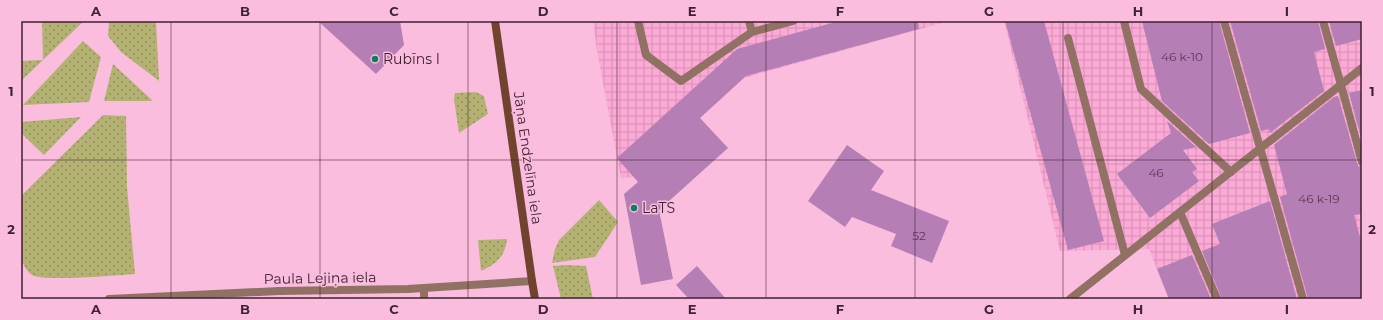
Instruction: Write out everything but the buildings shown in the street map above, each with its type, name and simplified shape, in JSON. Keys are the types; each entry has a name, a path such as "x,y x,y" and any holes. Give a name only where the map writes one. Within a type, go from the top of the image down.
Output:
{"street":[{"name":"Jāņa Endzelīna iela","path":"495,21 532,281 536,299"},
{"path":"638,21 646,55 681,81 752,32 793,21"},
{"path":"749,21 752,32"},
{"path":"1124,21 1141,89 1231,172"},
{"path":"1224,21 1303,299"},
{"path":"1323,21 1342,85 1362,162"},
{"path":"1068,38 1125,255"},
{"path":"1070,299 1362,68"},
{"path":"1180,212 1217,299"},
{"name":"Paula Lejiņa iela","path":"109,299 279,291 424,288 532,281"},
{"path":"424,288 424,299"}],"shaded area":[{"path":"42,21 84,21 21,81 21,61 43,60"},
{"path":"109,21 156,21 159,81 121,52 108,36"},
{"path":"593,21 949,21 744,78 634,177 621,178 597,51"},
{"path":"1004,21 1362,21 1362,299 1169,299 1149,249 1060,251"},
{"path":"83,41 101,57 89,102 23,105"},
{"path":"113,64 153,101 104,101"},
{"path":"476,92 484,96 488,114 459,133 454,99 455,93"},
{"path":"103,115 126,116 127,187 135,274 65,278 39,277 32,275 21,260 21,196"},
{"path":"81,117 44,155 21,133 21,122"},
{"path":"599,200 618,222 595,257 552,263 555,249 559,240"},
{"path":"507,239 504,251 499,259 491,266 481,271 478,240"},
{"path":"553,266 586,266 593,299 561,299"}],"place":[{"name":"Rubīns I","path":"375,59"},
{"name":"LaTS","path":"634,208"}]}
